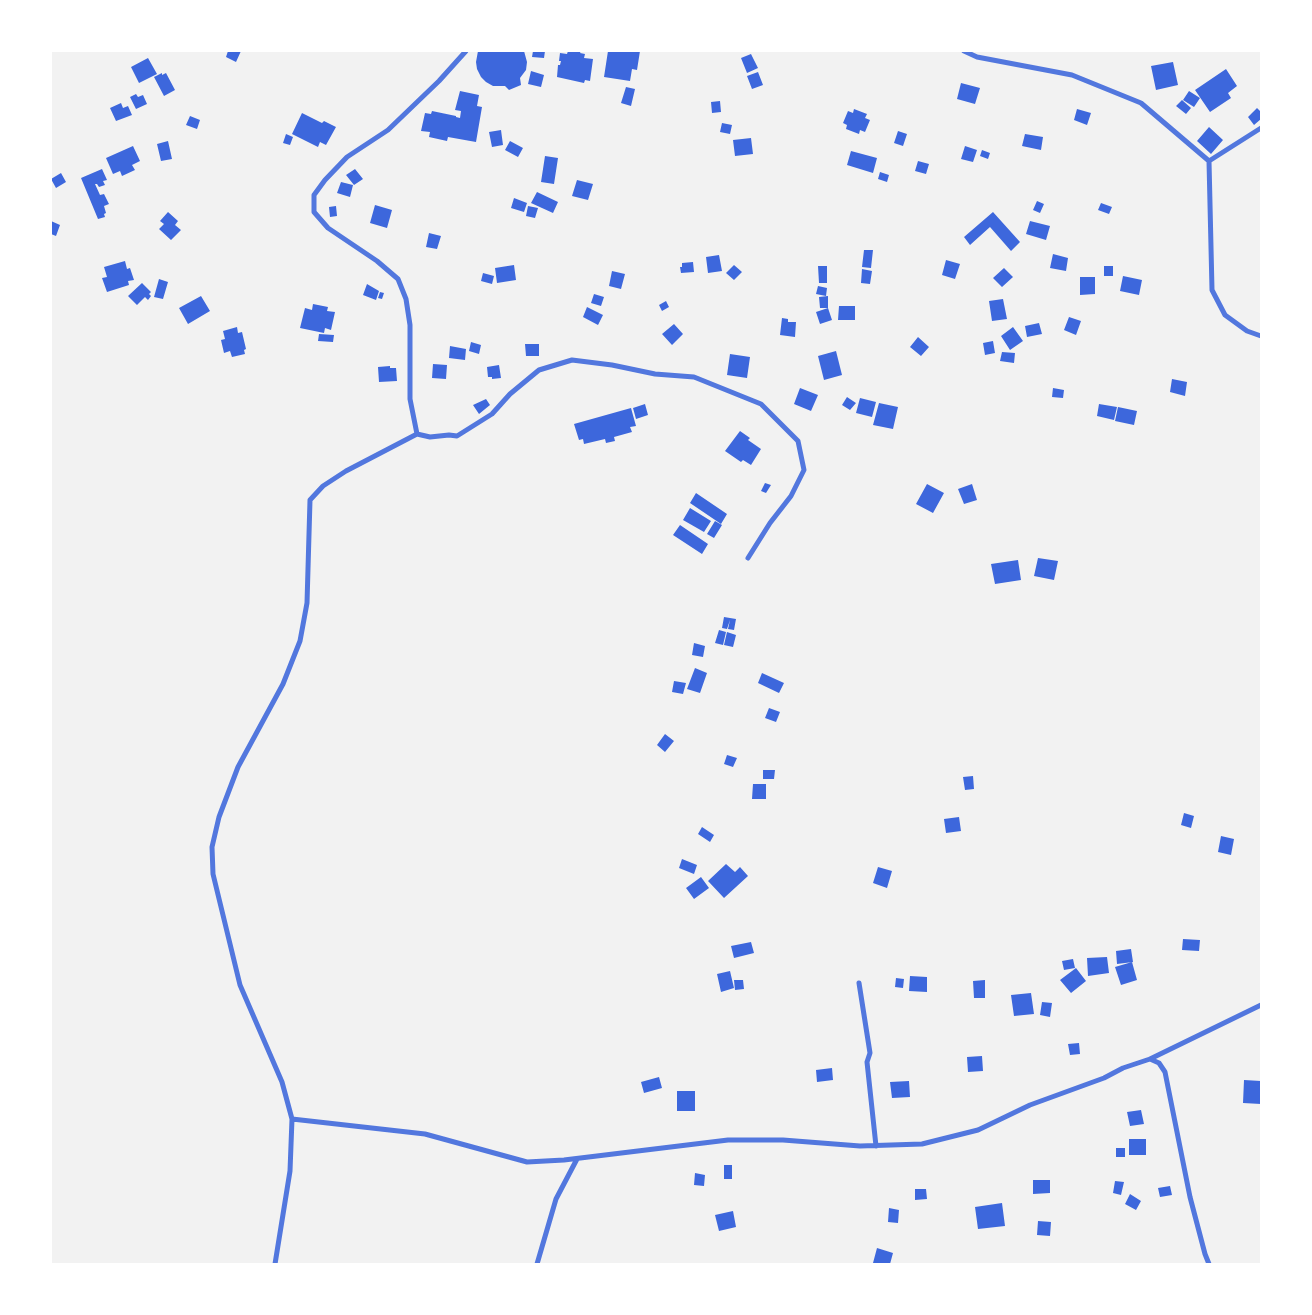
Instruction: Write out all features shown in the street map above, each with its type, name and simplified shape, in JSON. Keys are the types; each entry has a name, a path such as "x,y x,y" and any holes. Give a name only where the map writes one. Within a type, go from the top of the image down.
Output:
{"street":[{"path":"417,434 410,399 410,325 406,300 398,279 377,261 328,228 314,212 314,195 325,180 348,157 388,130 439,81 466,51"},
{"path":"964,51 977,57 1072,75 1141,103 1209,161 1212,290 1225,315 1247,331 1261,336"},
{"path":"1209,161 1261,128"},
{"path":"275,1264 290,1171 292,1119 282,1082 240,985 213,874 212,847 219,817 238,766 283,684 300,641 307,603 310,500 323,486 338,476 417,434 430,437 457,436 492,414 510,394 539,370 572,360 612,365 655,374 694,377 761,404 798,441 804,470 791,496 770,523 748,558"},
{"path":"859,984 870,1053 867,1062 876,1146"},
{"path":"292,1119 425,1134 527,1162 577,1159 728,1140 783,1140 860,1146 922,1144 978,1130 1030,1105 1150,1059 1261,1005"},
{"path":"1150,1059 1159,1063 1165,1072 1190,1197 1209,1264"},
{"path":"537,1264 556,1199 577,1159"}],"building":[{"path":"228,51 241,51 236,62 226,57"},
{"path":"478,51 524,51 527,62 526,70 520,78 521,85 509,90 505,86 493,86 486,82 477,69"},
{"path":"533,51 545,51 544,58 532,57"},
{"path":"568,51 581,51 580,53 585,54 584,58 593,59 590,81 585,80 584,83 557,77 558,65 560,65 561,61 559,61 560,53 567,54"},
{"path":"608,51 640,51 637,70 632,69 630,81 604,77"},
{"path":"751,54 758,68 747,73 741,58"},
{"path":"148,58 157,74 139,83 131,67"},
{"path":"1173,62 1178,85 1156,90 1151,66"},
{"path":"1226,69 1237,86 1228,93 1231,98 1210,112 1195,90"},
{"path":"531,71 544,75 541,87 528,84"},
{"path":"758,72 763,85 752,89 747,76"},
{"path":"162,73 162,75 166,73 175,90 164,96 154,77"},
{"path":"961,83 980,88 975,104 957,99"},
{"path":"626,87 635,89 631,106 621,103"},
{"path":"460,91 479,95 477,106 482,107 476,142 448,137 447,141 429,137 430,132 421,131 425,113 431,114 432,111 460,118 461,111 455,110"},
{"path":"1189,91 1200,98 1194,107 1183,100"},
{"path":"136,94 138,97 143,95 147,104 136,109 130,97"},
{"path":"1182,100 1191,108 1186,114 1176,106"},
{"path":"720,101 721,112 712,113 711,102"},
{"path":"121,103 123,108 128,106 132,115 116,121 110,108"},
{"path":"1257,108 1261,112 1261,119 1254,125 1248,117"},
{"path":"854,109 867,114 865,118 870,120 865,132 860,130 859,134 846,129 847,125 843,123 848,111 853,113"},
{"path":"1077,109 1091,113 1087,125 1074,120"},
{"path":"302,113 322,123 324,121 336,127 326,145 320,142 318,147 292,134"},
{"path":"190,116 200,120 197,129 186,125"},
{"path":"722,123 732,125 730,134 720,132"},
{"path":"1209,127 1223,140 1211,154 1197,141"},
{"path":"501,130 503,145 492,147 489,132"},
{"path":"898,131 907,134 903,146 894,143"},
{"path":"286,134 293,137 290,145 283,143"},
{"path":"1025,134 1043,137 1041,150 1022,146"},
{"path":"751,138 753,154 735,156 733,140"},
{"path":"168,141 172,159 161,161 157,144"},
{"path":"510,141 523,148 518,157 505,150"},
{"path":"133,146 140,161 132,165 135,170 122,176 120,171 113,174 106,158"},
{"path":"965,146 977,150 973,162 961,159"},
{"path":"982,150 990,153 988,159 980,156"},
{"path":"851,151 877,158 873,173 847,165"},
{"path":"545,156 558,158 554,184 541,182"},
{"path":"918,161 929,164 926,174 915,171"},
{"path":"102,169 107,180 103,181 105,185 99,187 95,184 100,195 104,194 109,204 104,206 105,217 98,219 81,178"},
{"path":"355,169 363,179 354,185 346,175"},
{"path":"880,172 889,175 887,182 878,179"},
{"path":"61,173 66,182 56,188 51,179"},
{"path":"577,180 593,184 588,200 572,196"},
{"path":"341,182 353,185 350,197 337,193"},
{"path":"537,192 558,202 553,213 531,203"},
{"path":"514,198 527,203 524,212 511,208"},
{"path":"1037,201 1044,204 1040,213 1033,210"},
{"path":"1101,203 1112,207 1109,214 1098,210"},
{"path":"375,205 392,210 387,228 370,223"},
{"path":"336,206 337,216 330,217 329,207"},
{"path":"528,206 538,208 535,218 526,216"},
{"path":"168,212 178,221 175,225 181,230 171,240 159,229 164,224 160,221"},
{"path":"993,212 1020,242 1011,251 990,227 970,245 964,237"},
{"path":"51,221 60,225 56,236 51,234"},
{"path":"1030,221 1050,226 1046,240 1026,234"},
{"path":"429,233 441,236 437,249 426,247"},
{"path":"864,250 873,250 871,268 862,267"},
{"path":"1053,254 1068,258 1066,271 1050,268"},
{"path":"719,255 722,271 708,273 706,257"},
{"path":"946,260 960,264 955,279 942,275"},
{"path":"125,261 127,269 130,268 134,280 128,281 129,285 107,292 102,278 107,277 104,267"},
{"path":"693,262 694,272 681,273 680,267 682,267 682,263"},
{"path":"514,265 516,280 497,283 495,268"},
{"path":"734,265 742,272 734,280 726,273"},
{"path":"818,266 827,266 827,283 819,283"},
{"path":"1104,266 1113,266 1113,276 1104,276"},
{"path":"1004,268 1013,277 1002,287 993,278"},
{"path":"862,269 872,271 870,284 861,283"},
{"path":"612,271 625,274 621,289 609,286"},
{"path":"483,273 494,276 492,284 481,281"},
{"path":"1123,276 1142,280 1139,295 1120,291"},
{"path":"1080,277 1095,277 1095,294 1080,295"},
{"path":"159,279 168,282 163,299 154,297"},
{"path":"142,283 151,292 149,294 151,296 148,300 145,297 137,305 128,296"},
{"path":"367,284 379,291 376,300 363,295"},
{"path":"818,286 827,288 826,296 816,294"},
{"path":"380,292 384,293 382,299 378,298"},
{"path":"594,294 604,297 601,306 591,303"},
{"path":"201,296 210,311 188,324 179,308"},
{"path":"828,296 828,308 820,308 819,297"},
{"path":"1003,299 1007,319 992,321 989,301"},
{"path":"666,301 669,307 662,311 659,305"},
{"path":"313,304 328,307 327,311 335,312 331,330 325,328 324,333 300,328 305,308 312,310"},
{"path":"839,306 855,306 855,320 838,320"},
{"path":"587,307 603,315 598,325 583,317"},
{"path":"828,308 832,320 820,324 816,312"},
{"path":"1069,317 1081,321 1076,335 1064,330"},
{"path":"782,318 788,319 788,322 796,322 795,337 780,335"},
{"path":"1039,323 1042,334 1027,337 1025,326"},
{"path":"674,324 683,334 672,345 662,334"},
{"path":"237,327 238,333 242,332 246,349 244,350 245,354 232,357 230,351 224,353 221,340 225,339 223,331"},
{"path":"1013,327 1023,341 1010,350 1001,336"},
{"path":"319,334 334,335 333,342 318,341"},
{"path":"918,337 929,347 921,356 910,347"},
{"path":"993,341 995,353 985,355 983,343"},
{"path":"471,342 481,345 479,354 469,351"},
{"path":"525,344 539,344 539,356 526,356"},
{"path":"450,346 466,349 465,360 449,358"},
{"path":"836,351 842,375 824,380 818,356"},
{"path":"1002,352 1015,353 1014,363 1000,361"},
{"path":"730,354 750,357 747,378 727,375"},
{"path":"433,364 447,365 446,379 432,378"},
{"path":"499,365 501,378 492,379 492,377 488,377 487,367"},
{"path":"390,366 390,368 396,368 397,381 379,382 378,367"},
{"path":"1172,379 1187,382 1185,396 1170,392"},
{"path":"800,388 818,395 811,411 794,404"},
{"path":"1053,388 1064,390 1063,398 1052,397"},
{"path":"847,397 856,403 850,410 842,405"},
{"path":"860,398 876,402 872,417 856,413"},
{"path":"486,399 490,405 479,414 473,405"},
{"path":"879,403 898,407 893,429 873,425"},
{"path":"645,404 648,415 636,419 633,408"},
{"path":"1099,404 1117,407 1114,420 1097,416"},
{"path":"1118,407 1137,411 1134,425 1115,421"},
{"path":"631,408 636,426 630,427 632,432 614,437 615,441 606,443 605,439 584,444 583,439 579,440 574,424"},
{"path":"740,431 750,438 748,440 761,449 751,465 743,460 741,462 725,451"},
{"path":"765,483 771,485 766,493 761,491"},
{"path":"927,484 944,493 933,513 916,504"},
{"path":"972,484 977,500 964,504 958,489"},
{"path":"696,493 727,514 721,524 690,503"},
{"path":"690,508 711,521 704,532 683,520"},
{"path":"715,521 722,525 714,538 707,534"},
{"path":"680,525 708,544 702,554 673,535"},
{"path":"1038,558 1058,561 1054,580 1034,576"},
{"path":"1018,560 1021,580 995,584 991,564"},
{"path":"724,617 736,619 734,630 728,629 730,620 727,629 722,628"},
{"path":"719,630 726,632 723,645 715,643"},
{"path":"727,632 736,635 733,647 724,645"},
{"path":"694,643 705,646 703,657 692,655"},
{"path":"695,668 707,673 700,693 687,689"},
{"path":"762,673 784,683 779,693 758,683"},
{"path":"674,681 686,683 683,694 672,692"},
{"path":"769,708 780,712 776,722 765,718"},
{"path":"665,734 674,741 665,752 657,745"},
{"path":"727,755 737,758 733,767 724,764"},
{"path":"763,770 775,770 774,779 763,779"},
{"path":"973,776 974,789 965,790 963,777"},
{"path":"753,784 766,784 766,799 752,799"},
{"path":"1184,813 1194,816 1191,828 1181,825"},
{"path":"959,817 961,831 946,833 944,819"},
{"path":"702,827 714,835 710,842 698,834"},
{"path":"1221,836 1234,839 1231,855 1218,852"},
{"path":"682,859 697,865 694,874 679,868"},
{"path":"726,864 735,872 740,867 748,876 724,898 708,881"},
{"path":"878,867 892,871 887,888 873,883"},
{"path":"701,877 709,888 694,899 686,888"},
{"path":"1183,939 1200,940 1199,951 1182,950"},
{"path":"751,942 754,953 734,958 731,946"},
{"path":"1131,949 1133,962 1117,964 1116,951"},
{"path":"1107,957 1109,973 1088,976 1087,958"},
{"path":"1073,959 1075,968 1064,970 1062,961"},
{"path":"1132,962 1137,980 1121,985 1115,967"},
{"path":"1076,968 1086,981 1071,993 1060,980"},
{"path":"730,971 734,988 721,992 717,974"},
{"path":"910,976 927,977 927,992 909,991"},
{"path":"896,978 904,979 903,988 895,987"},
{"path":"734,980 743,980 744,989 735,990"},
{"path":"985,980 985,998 974,998 973,981"},
{"path":"1031,993 1034,1014 1014,1016 1011,995"},
{"path":"1042,1002 1052,1003 1050,1017 1040,1015"},
{"path":"1079,1043 1080,1054 1070,1055 1068,1044"},
{"path":"982,1056 983,1071 968,1072 967,1057"},
{"path":"832,1068 833,1080 817,1082 816,1070"},
{"path":"659,1077 662,1088 644,1093 641,1082"},
{"path":"1244,1080 1261,1081 1261,1104 1243,1103"},
{"path":"909,1081 910,1097 892,1098 890,1082"},
{"path":"677,1091 695,1091 695,1111 677,1111"},
{"path":"1141,1110 1144,1124 1130,1126 1127,1112"},
{"path":"1129,1139 1146,1139 1146,1155 1129,1155"},
{"path":"1116,1148 1125,1148 1125,1157 1116,1157"},
{"path":"724,1165 732,1165 732,1179 724,1179"},
{"path":"695,1173 705,1175 704,1186 694,1185"},
{"path":"1033,1180 1050,1180 1050,1193 1033,1194"},
{"path":"1115,1181 1124,1182 1121,1195 1113,1193"},
{"path":"1170,1186 1172,1195 1160,1197 1158,1188"},
{"path":"915,1189 926,1189 927,1199 915,1200"},
{"path":"1130,1194 1141,1201 1136,1210 1125,1204"},
{"path":"1002,1203 1005,1226 978,1229 975,1207"},
{"path":"889,1208 899,1210 898,1223 888,1222"},
{"path":"733,1211 736,1227 719,1231 715,1215"},
{"path":"1038,1221 1051,1222 1050,1236 1037,1235"},
{"path":"877,1248 893,1253 890,1264 873,1263"}]}
